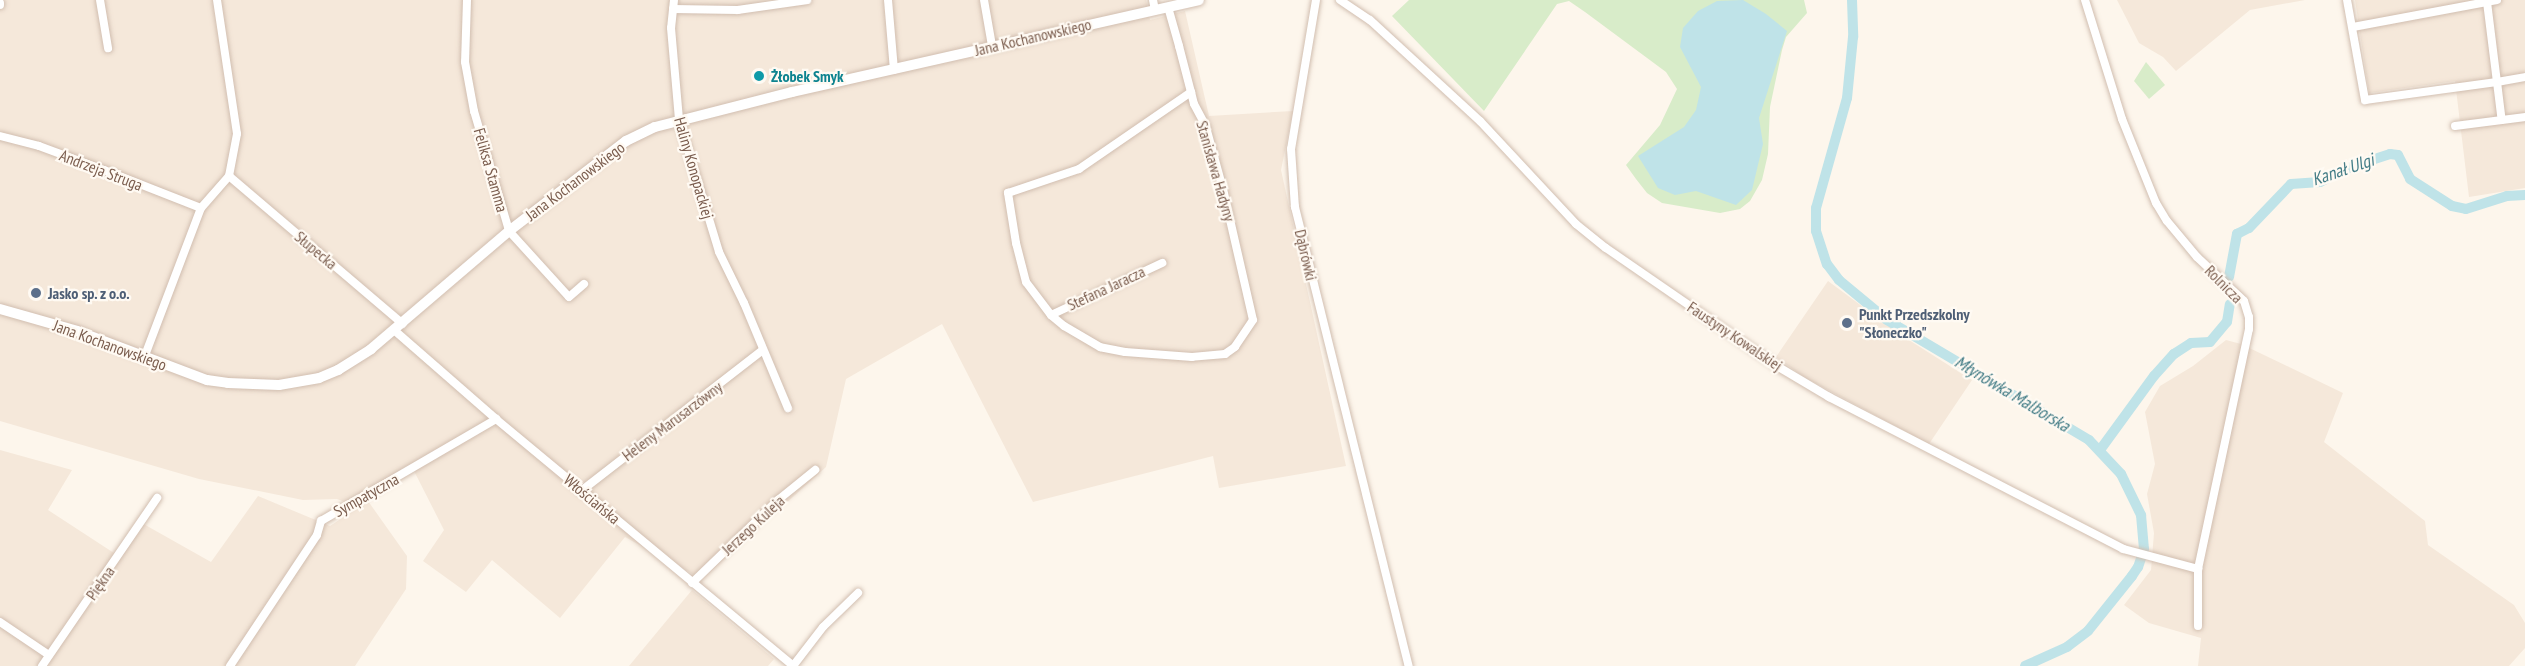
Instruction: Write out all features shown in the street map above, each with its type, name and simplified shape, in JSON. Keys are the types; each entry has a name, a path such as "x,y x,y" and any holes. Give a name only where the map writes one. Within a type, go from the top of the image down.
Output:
{"street":[{"path":"100,0 108,48"},
{"path":"144,358 201,208 229,176 237,134 217,0"},
{"name":"Feliksa Stamma","path":"467,0 465,62 474,111 509,231 569,297 584,284"},
{"name":"Haliny Konopackiej","path":"763,350 719,252 679,120 671,28 674,4 738,10 807,0"},
{"path":"888,0 894,70"},
{"path":"984,0 992,46"},
{"name":"Jana Kochanowskiego","path":"0,309 78,331 144,358 207,380 228,384 279,385 318,378 338,370 398,327 509,231 626,141 655,127 1154,5 1168,7 1199,0"},
{"name":"Dąbrówki","path":"1316,0 1291,149 1294,207 1409,666"},
{"name":"Faustyny Kowalskiej","path":"1340,0 1370,20 1480,121 1576,224 1616,255 1777,366 1829,397 2135,554 2198,569"},
{"name":"Rolnicza","path":"2085,0 2122,119 2156,203 2167,221 2197,257 2244,301 2249,317 2249,329 2198,569 2198,627"},
{"path":"2347,0 2365,100 2525,77"},
{"path":"2353,27 2497,0"},
{"path":"2487,2 2502,120"},
{"name":"Stanisława Hadyny","path":"1051,315 1064,326 1100,347 1125,352 1209,356 1225,354 1244,336 1252,320 1239,253 1206,128 1191,92 1168,7"},
{"path":"1051,315 1026,282 1016,243 1008,193 1079,170 1191,92"},
{"path":"2455,126 2525,117"},
{"name":"Andrzeja Struga","path":"0,136 82,162 201,208"},
{"name":"Słupecka","path":"229,176 398,327"},
{"name":"Stefana Jaracza","path":"1051,315 1162,263"},
{"name":"Włościańska","path":"398,327 496,419 793,666"},
{"path":"763,350 788,408"},
{"name":"Heleny Marusarzówny","path":"581,490 763,350"},
{"name":"Sympatyczna","path":"230,666 317,535 321,521 496,419"},
{"name":"Jerzego Kuleja","path":"692,583 778,500 815,470"},
{"name":"Piękna","path":"42,666 158,498"},
{"path":"793,666 823,627 858,593"},
{"path":"0,622 49,656"}],"shaded area":[{"path":"0,0 1146,0 1150,20 1185,11 1209,116 1293,111 1281,170 1346,466 1219,488 1213,456 1033,502 942,324 846,379 826,467 702,579 625,537 560,618 492,560 466,592 423,561 444,530 413,469 350,504 337,499 303,500 199,479 0,421"},
{"path":"2117,0 2305,0 2250,10 2176,71 2163,57 2139,43"},
{"path":"2355,0 2525,0 2525,188 2469,197 2455,81 2369,93"},
{"path":"1828,281 1901,335 1972,380 1929,444 1804,377 1776,357"},
{"path":"2226,340 2241,344 2343,393 2324,442 2425,521 2428,545 2514,605 2525,623 2525,648 2509,666 2198,666 2201,638 2149,623 2124,605 2151,570 2154,533 2147,494 2155,464 2145,412 2160,386 2193,366"},
{"path":"0,450 72,470 48,510 117,555 140,522 211,562 258,496 330,526 368,501 407,556 406,589 355,666 0,666"},
{"path":"692,590 774,659 768,666 629,666"}],"green space":[{"path":"1409,0 1804,0 1807,13 1786,37 1782,50 1770,107 1768,154 1762,180 1750,201 1740,209 1720,213 1662,203 1647,193 1626,165 1660,125 1677,89 1666,72 1569,1 1557,4 1484,111 1392,16"},
{"path":"2146,62 2165,85 2149,99 2134,81"}],"water":[{"path":"1743,0 1766,14 1787,31 1759,118 1763,144 1752,190 1736,205 1696,191 1675,195 1658,188 1638,156 1684,127 1696,110 1701,87 1680,47 1683,28 1698,11 1717,1"}],"waterway":[{"name":"Młynówka Malborska","path":"1852,0 1853,37 1847,98 1816,208 1816,231 1827,264 1839,280 1887,320 2089,440 2121,474 2141,515 2144,549 2138,567 2132,576 2088,631 2067,647 2025,666"},
{"name":"Kanał Ulgi","path":"2229,277 2237,234 2249,228 2291,184 2320,182 2353,166 2390,154 2398,155 2410,179 2452,206 2466,209 2507,196 2525,195"},
{"name":"Kanał Ulgi","path":"2100,450 2154,376 2174,354 2191,343 2210,342 2227,322 2230,304"}],"place":[{"name":"Żłobek Smyk","path":"759,76"},
{"name":"Jasko sp. z o.o.","path":"36,293"},
{"name":"Punkt Przedszkolny \"Słoneczko\"","path":"1847,323"}]}
